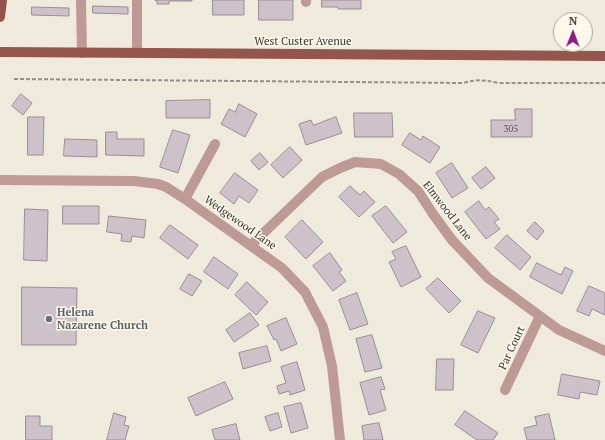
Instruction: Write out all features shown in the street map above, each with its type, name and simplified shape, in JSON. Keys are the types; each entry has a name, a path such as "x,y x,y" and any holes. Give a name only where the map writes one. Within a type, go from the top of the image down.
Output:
{"main road":[{"path":"0,17 2,0"},
{"name":"West Custer Avenue","path":"0,52 605,56"}],"street":[{"path":"81,0 82,53"},
{"path":"137,0 137,53"},
{"path":"185,199 215,144"},
{"name":"Elmwood Lane","path":"251,245 322,177 355,162 381,164 399,174 418,191 452,240 488,278 559,330 605,351"},
{"name":"Wedgewood Lane","path":"0,180 149,182 166,187 282,268 305,292 323,327 332,366 340,440"},
{"name":"Par Court","path":"505,390 540,316"}],"path":[{"path":"14,79 463,83 475,79 483,79 499,83 605,84"}],"building":[{"path":"155,0 192,1 169,1 169,4 157,4 157,1"},
{"path":"213,0 244,0 244,15 213,15"},
{"path":"259,0 293,0 293,20 259,20"},
{"path":"322,0 361,0 361,9 322,7"},
{"path":"93,6 128,7 128,14 93,13"},
{"path":"32,7 69,8 69,16 32,15"},
{"path":"21,94 32,103 23,115 12,106"},
{"path":"210,100 210,118 166,118 166,101"},
{"path":"239,104 257,114 245,137 221,124 229,109 235,112"},
{"path":"515,109 532,109 532,137 491,137 491,120 515,120"},
{"path":"354,113 392,113 393,137 355,137"},
{"path":"28,117 44,117 43,155 28,155"},
{"path":"336,117 342,133 306,145 299,124 311,120 313,125"},
{"path":"173,130 190,135 178,173 160,167"},
{"path":"106,132 117,132 117,139 144,139 144,156 106,155"},
{"path":"410,133 421,140 423,136 440,147 430,163 402,145"},
{"path":"65,139 97,140 97,157 64,156"},
{"path":"290,147 302,160 283,178 271,165"},
{"path":"260,153 268,162 259,170 251,161"},
{"path":"452,163 468,188 452,198 436,173"},
{"path":"486,167 495,178 481,189 472,178"},
{"path":"235,173 258,190 249,203 239,196 234,204 220,193"},
{"path":"350,186 360,195 364,191 375,202 359,217 339,197"},
{"path":"479,201 485,210 489,207 499,219 494,222 500,229 486,239 465,212"},
{"path":"63,206 99,206 99,224 63,224"},
{"path":"386,206 407,232 393,243 372,216"},
{"path":"25,209 48,210 47,261 24,260"},
{"path":"109,216 146,220 144,238 132,236 131,242 121,241 122,234 107,232"},
{"path":"302,220 323,242 306,259 285,237"},
{"path":"535,222 544,231 537,240 527,231"},
{"path":"170,225 198,245 188,259 160,238"},
{"path":"507,235 531,257 520,270 495,248"},
{"path":"406,246 421,277 401,287 389,262 396,259 392,252"},
{"path":"330,253 342,270 339,272 346,281 333,291 313,266"},
{"path":"214,257 238,274 228,289 204,272"},
{"path":"537,263 561,275 565,267 573,271 562,294 530,277"},
{"path":"189,274 202,281 192,296 180,289"},
{"path":"438,278 461,301 449,313 426,289"},
{"path":"247,282 268,302 256,315 235,295"},
{"path":"589,286 605,293 605,315 592,309 589,316 577,311"},
{"path":"22,287 77,288 76,345 22,345"},
{"path":"357,293 368,324 350,330 339,300"},
{"path":"478,311 495,318 478,353 461,345"},
{"path":"250,313 259,325 234,342 226,330"},
{"path":"286,318 297,344 281,351 276,339 274,340 267,326"},
{"path":"372,335 382,368 365,372 356,339"},
{"path":"267,346 271,361 243,369 239,353"},
{"path":"437,359 454,359 453,390 436,390"},
{"path":"297,362 305,390 290,395 289,391 279,394 277,386 286,383 281,367"},
{"path":"562,374 600,381 597,395 580,392 579,399 558,395"},
{"path":"381,377 385,389 380,390 386,410 369,415 360,383"},
{"path":"225,382 233,399 196,416 188,398"},
{"path":"301,403 308,428 291,433 284,407"},
{"path":"465,411 498,433 493,440 477,440 455,425"},
{"path":"114,413 126,417 124,425 129,426 125,440 107,440"},
{"path":"278,413 282,427 270,431 265,417"},
{"path":"549,414 555,440 527,440 524,428 537,425 535,417"},
{"path":"26,416 40,416 40,426 52,426 52,440 26,440"},
{"path":"379,423 383,440 364,440 362,426"},
{"path":"236,424 240,440 215,440 212,430"}],"place":[{"name":"Helena Nazarene Church","path":"49,319"}]}
